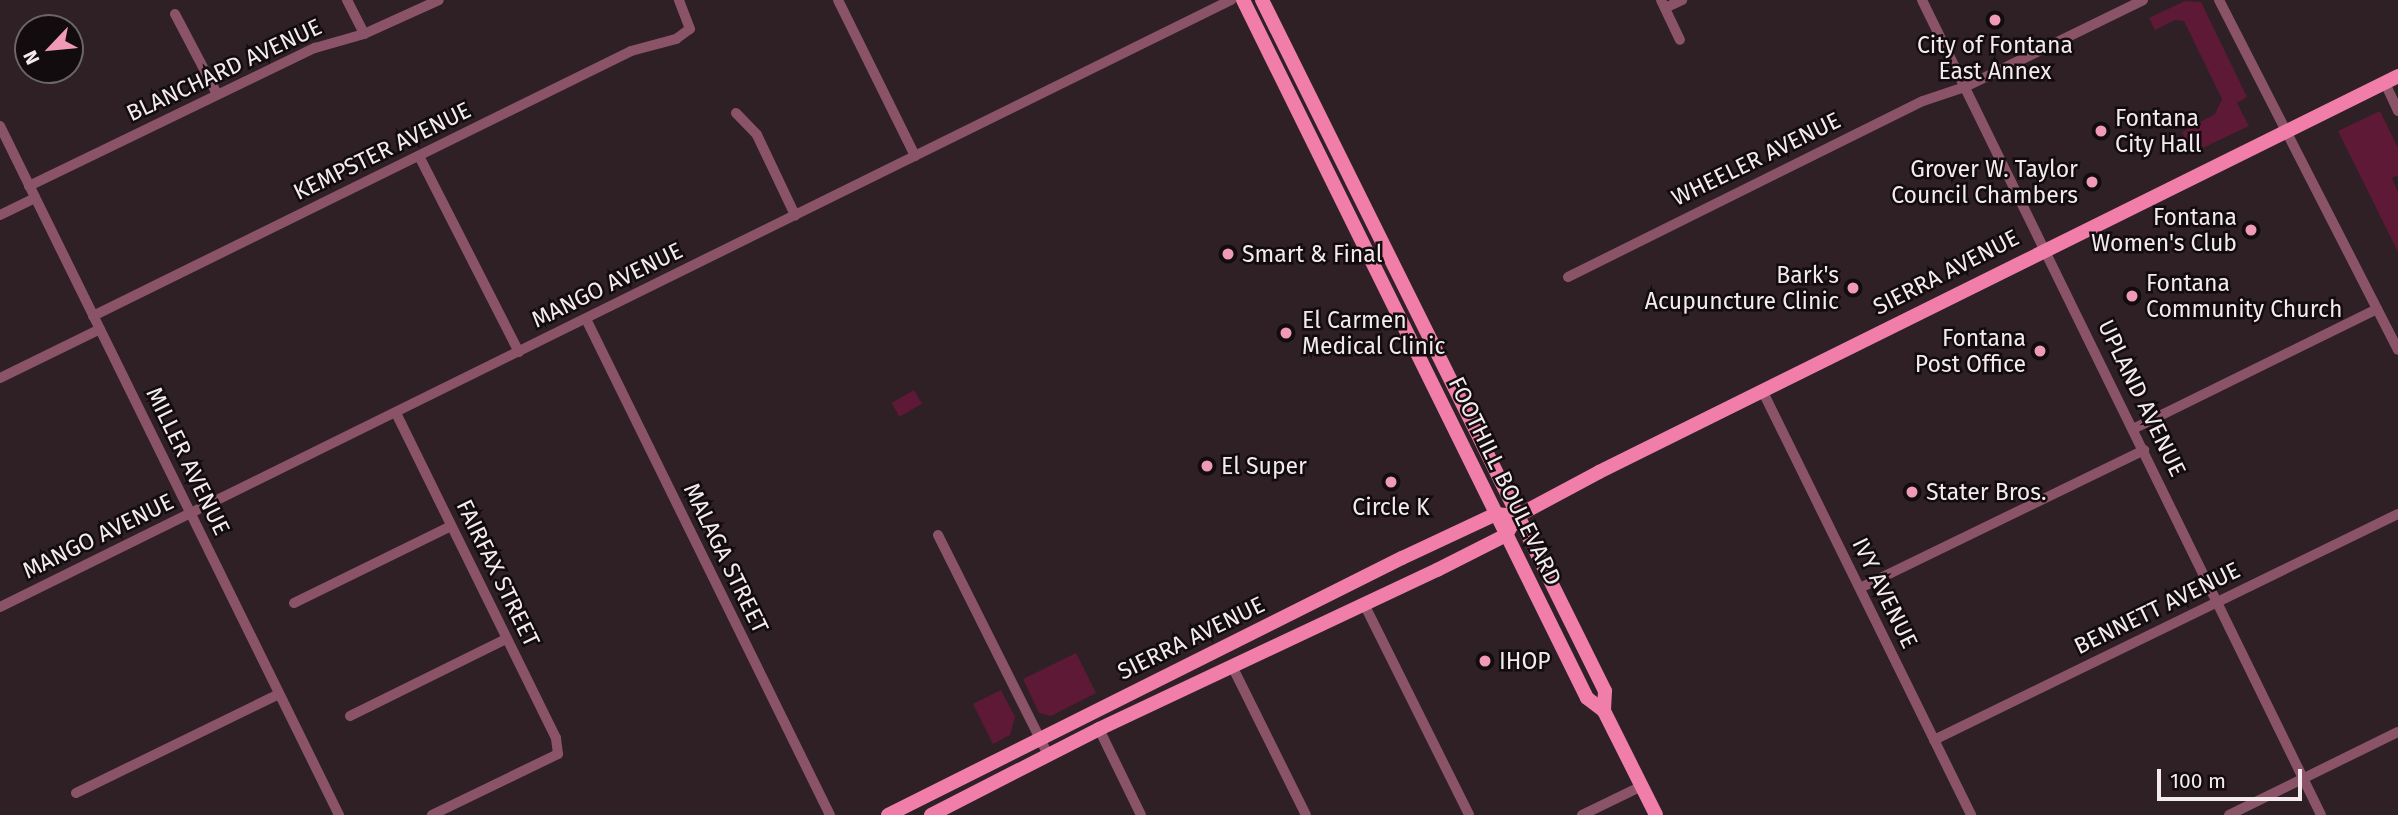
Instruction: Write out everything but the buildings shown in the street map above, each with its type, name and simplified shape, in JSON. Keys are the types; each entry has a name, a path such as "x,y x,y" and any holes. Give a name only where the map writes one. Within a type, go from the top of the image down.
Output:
{"main road":[{"name":"FOOTHILL BOULEVARD","path":"1243,0 1587,698 1604,711 1656,815"},
{"name":"FOOTHILL BOULEVARD","path":"1262,0 1605,691 1604,711"},
{"name":"SIERRA AVENUE","path":"1517,516 2045,247 2391,80"},
{"path":"1496,514 1517,516 1506,535"},
{"name":"SIERRA AVENUE","path":"888,815 1496,514"},
{"name":"SIERRA AVENUE","path":"930,815 1099,729 1364,606 1506,535"}],"street":[{"path":"346,0 363,34"},
{"name":"BLANCHARD AVENUE","path":"29,186 315,48 363,34 439,0"},
{"name":"KEMPSTER AVENUE","path":"93,316 631,51 676,39 690,29 679,0"},
{"path":"838,0 915,156"},
{"name":"MANGO AVENUE","path":"0,607 1231,0"},
{"path":"1680,40 1663,4 1682,0"},
{"name":"UPLAND AVENUE","path":"1922,0 2322,815"},
{"name":"WHEELER AVENUE","path":"1568,277 1923,101 1965,87 2143,0"},
{"path":"2219,0 2398,350"},
{"path":"175,14 218,94"},
{"path":"2391,80 2398,111"},
{"path":"736,113 757,135 795,215"},
{"name":"MILLER AVENUE","path":"0,126 339,815"},
{"path":"419,156 519,352"},
{"path":"0,215 35,198"},
{"path":"2133,429 2377,309"},
{"name":"MALAGA STREET","path":"586,319 830,815"},
{"path":"0,378 100,329"},
{"name":"IVY AVENUE","path":"1762,390 1970,815"},
{"name":"FAIRFAX STREET","path":"396,413 556,738 558,754 432,815"},
{"path":"1860,588 2144,450"},
{"name":"BENNETT AVENUE","path":"1934,740 2398,514"},
{"path":"295,603 452,526"},
{"path":"938,536 1048,755"},
{"path":"1364,606 1469,815"},
{"path":"349,716 506,639"},
{"path":"1233,666 1306,815"},
{"path":"76,793 279,694"},
{"path":"1099,729 1141,815"},
{"path":"2229,815 2398,732"},
{"path":"1583,815 1642,786"}],"shaded area":[{"path":"2185,1 2201,2 2247,97 2237,103 2249,126 2192,153 2182,132 2215,114 2222,99 2184,21 2175,20 2155,30 2149,18"},
{"path":"2380,111 2398,148 2398,175 2392,178 2398,192 2398,252 2338,131"},
{"path":"914,390 922,404 899,417 891,403"},
{"path":"1076,653 1096,693 1051,716 1039,713 1023,679"},
{"path":"1001,690 1015,717 1010,735 993,744 973,704"}],"place":[{"name":"City of Fontana East Annex","path":"1995,20"},
{"name":"Fontana City Hall","path":"2101,131"},
{"name":"Grover W. Taylor Council Chambers","path":"2092,182"},
{"name":"Fontana Women's Club","path":"2251,230"},
{"name":"Smart & Final","path":"1228,254"},
{"name":"Bark's Acupuncture Clinic","path":"1853,288"},
{"name":"Fontana Community Church","path":"2132,296"},
{"name":"El Carmen Medical Clinic","path":"1286,333"},
{"name":"Fontana Post Office","path":"2040,351"},
{"name":"El Super","path":"1207,466"},
{"name":"Circle K","path":"1391,482"},
{"name":"Stater Bros.","path":"1912,492"},
{"name":"IHOP","path":"1485,661"}]}
